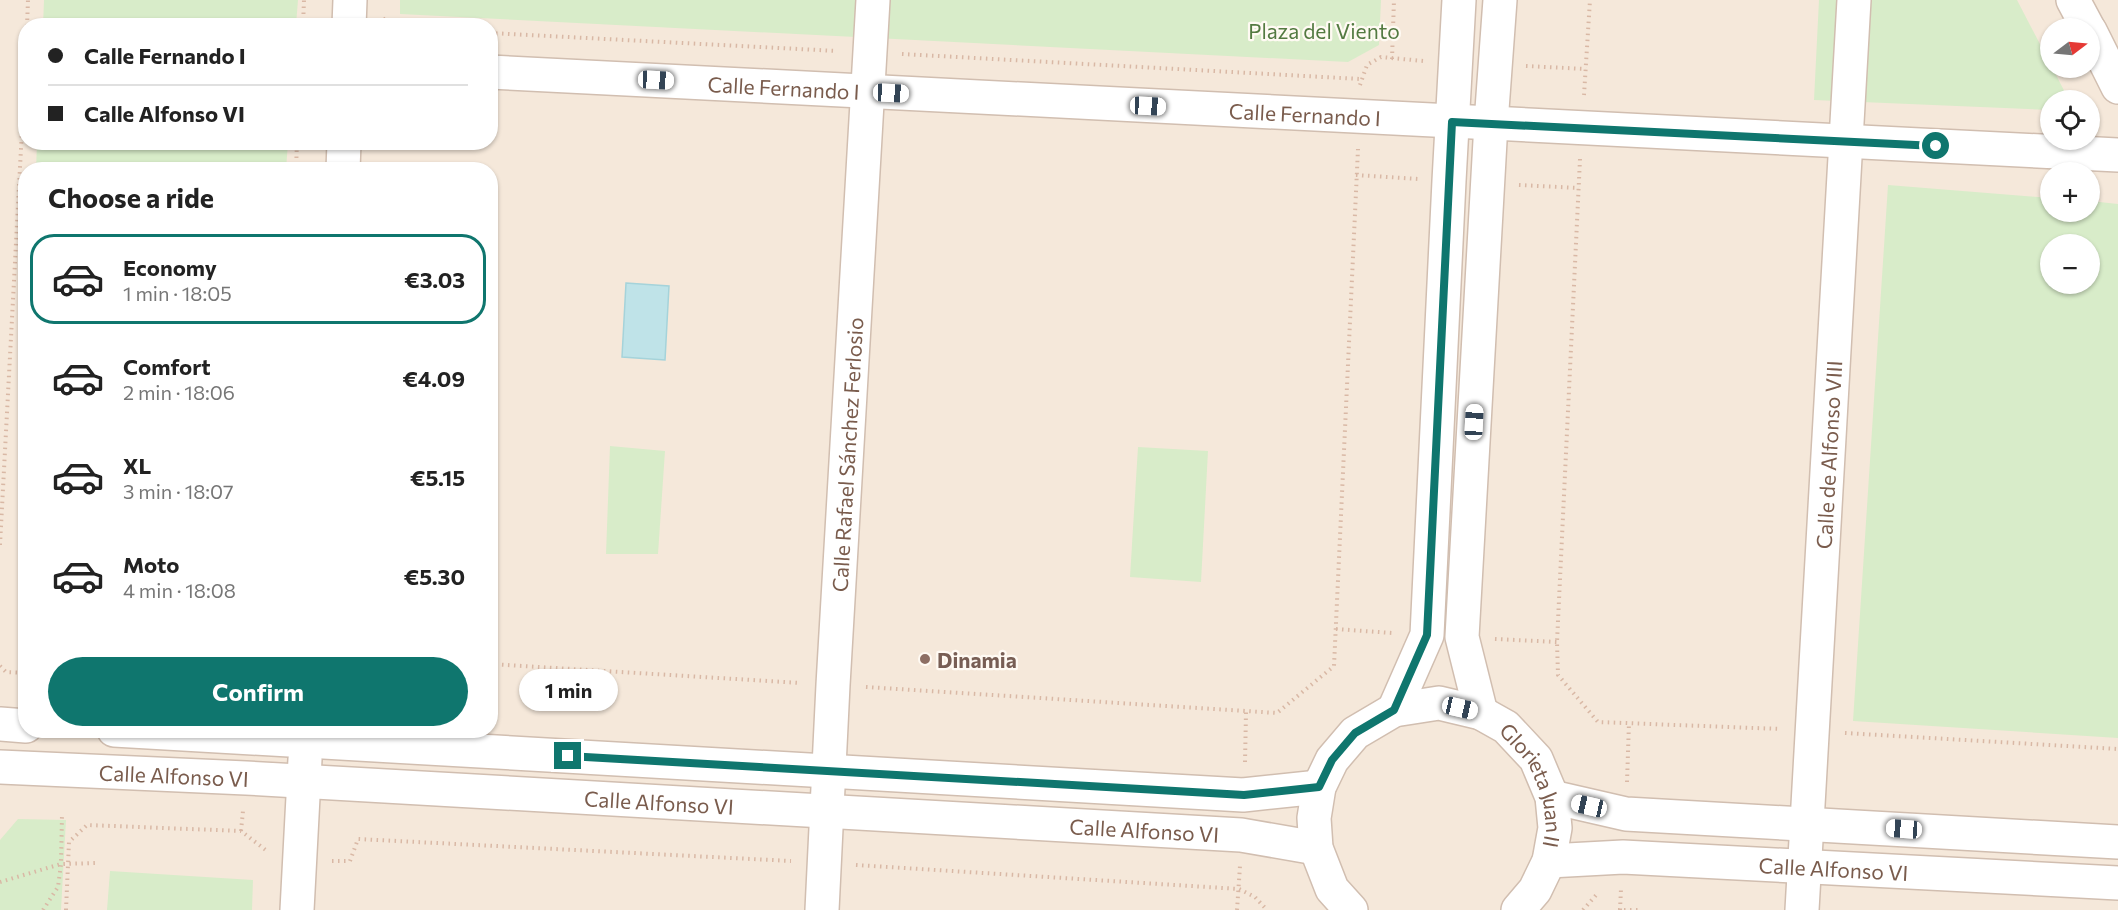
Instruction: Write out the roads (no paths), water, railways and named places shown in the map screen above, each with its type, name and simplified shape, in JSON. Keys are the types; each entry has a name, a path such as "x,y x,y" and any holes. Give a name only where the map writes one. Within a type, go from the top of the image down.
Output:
{"street":[{"path":"349,18 350,0"},
{"name":"Calle Rafael Sánchez Ferlosio","path":"822,910 873,0"},
{"path":"1394,710 1427,635 1459,0"},
{"path":"1481,712 1462,637 1500,0"},
{"name":"Calle de Alfonso VIII","path":"1802,910 1854,0"},
{"path":"2073,0 2083,18"},
{"path":"2100,52 2118,87"},
{"name":"Calle Fernando I","path":"498,72 2118,155"},
{"name":"Glorieta Juan II","path":"1351,910 1332,889 1316,848 1314,818 1319,787 1332,760 1355,733 1394,710 1439,703 1481,712 1506,727 1536,759 1552,797 1555,828 1549,861 1536,890 1518,910"},
{"path":"0,724 18,725"},
{"path":"297,910 306,738"},
{"name":"Calle Alfonso VI","path":"336,738 829,771 1244,795 1319,787"},
{"name":"Calle Alfonso VI","path":"0,767 827,810 1241,835 1316,848"},
{"name":"Calle Alfonso VI","path":"1552,797 1626,814 2118,842"},
{"name":"Calle Alfonso VI","path":"1549,861 1623,857 2118,883"}],"water":[{"path":"626,283 669,286 665,360 622,357"}],"place":[{"name":"Dinamia","path":"925,659"}],"park label":[{"name":"Plaza del Viento","path":"1324,30"}]}
